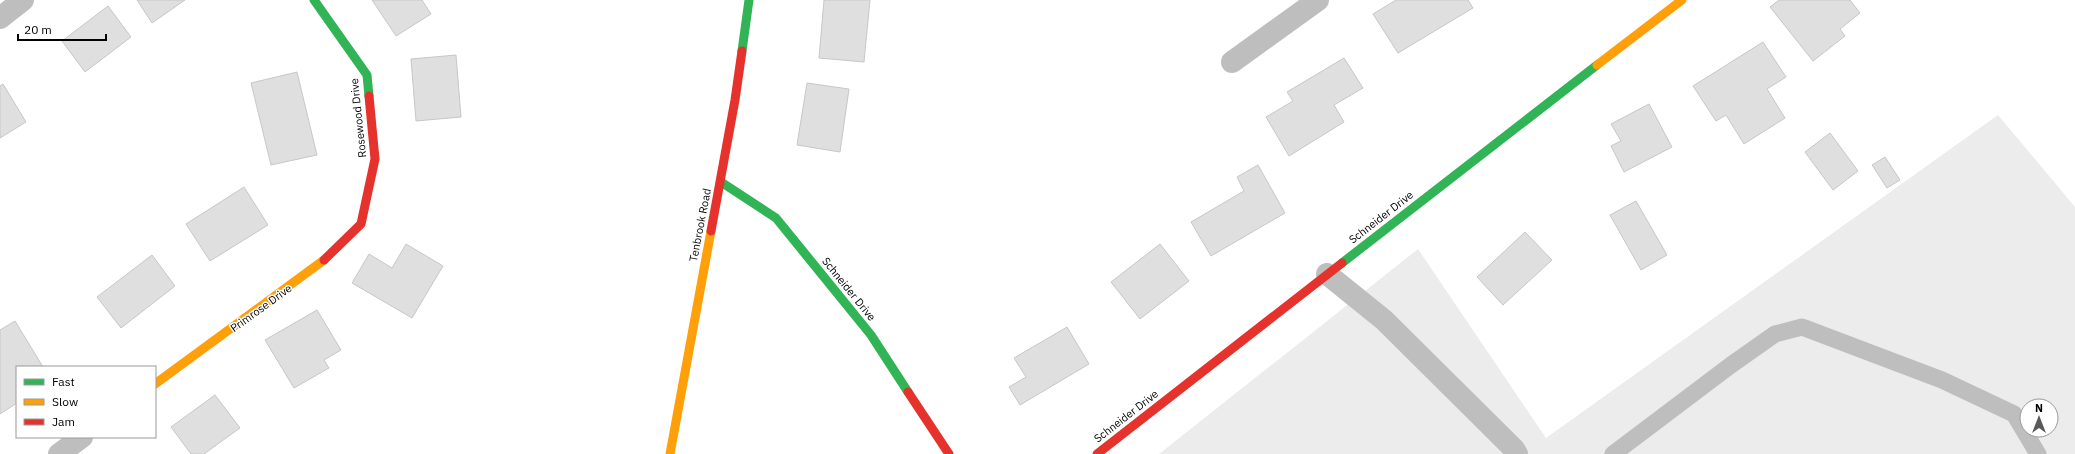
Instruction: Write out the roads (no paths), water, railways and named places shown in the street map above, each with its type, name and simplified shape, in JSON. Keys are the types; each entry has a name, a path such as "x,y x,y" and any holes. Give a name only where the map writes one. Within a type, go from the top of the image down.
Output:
{"street":[{"path":"0,18 23,0"},
{"name":"Rosewood Drive","path":"314,0 367,75 375,158 361,224"},
{"name":"Tenbrook Road","path":"670,454 721,182 749,0"},
{"path":"1232,62 1318,0"},
{"name":"Schneider Drive","path":"1097,454 1536,111 1682,0"},
{"name":"Schneider Drive","path":"721,182 776,218 871,335 949,454"},
{"name":"Primrose Drive","path":"156,383 317,267 361,224"},
{"path":"1328,274 1384,320 1514,449 1517,454"},
{"path":"59,454 81,438"}],"lane":[{"path":"1613,454 1731,365 1775,334 1802,327 1942,380 2014,414 2038,454"}]}
